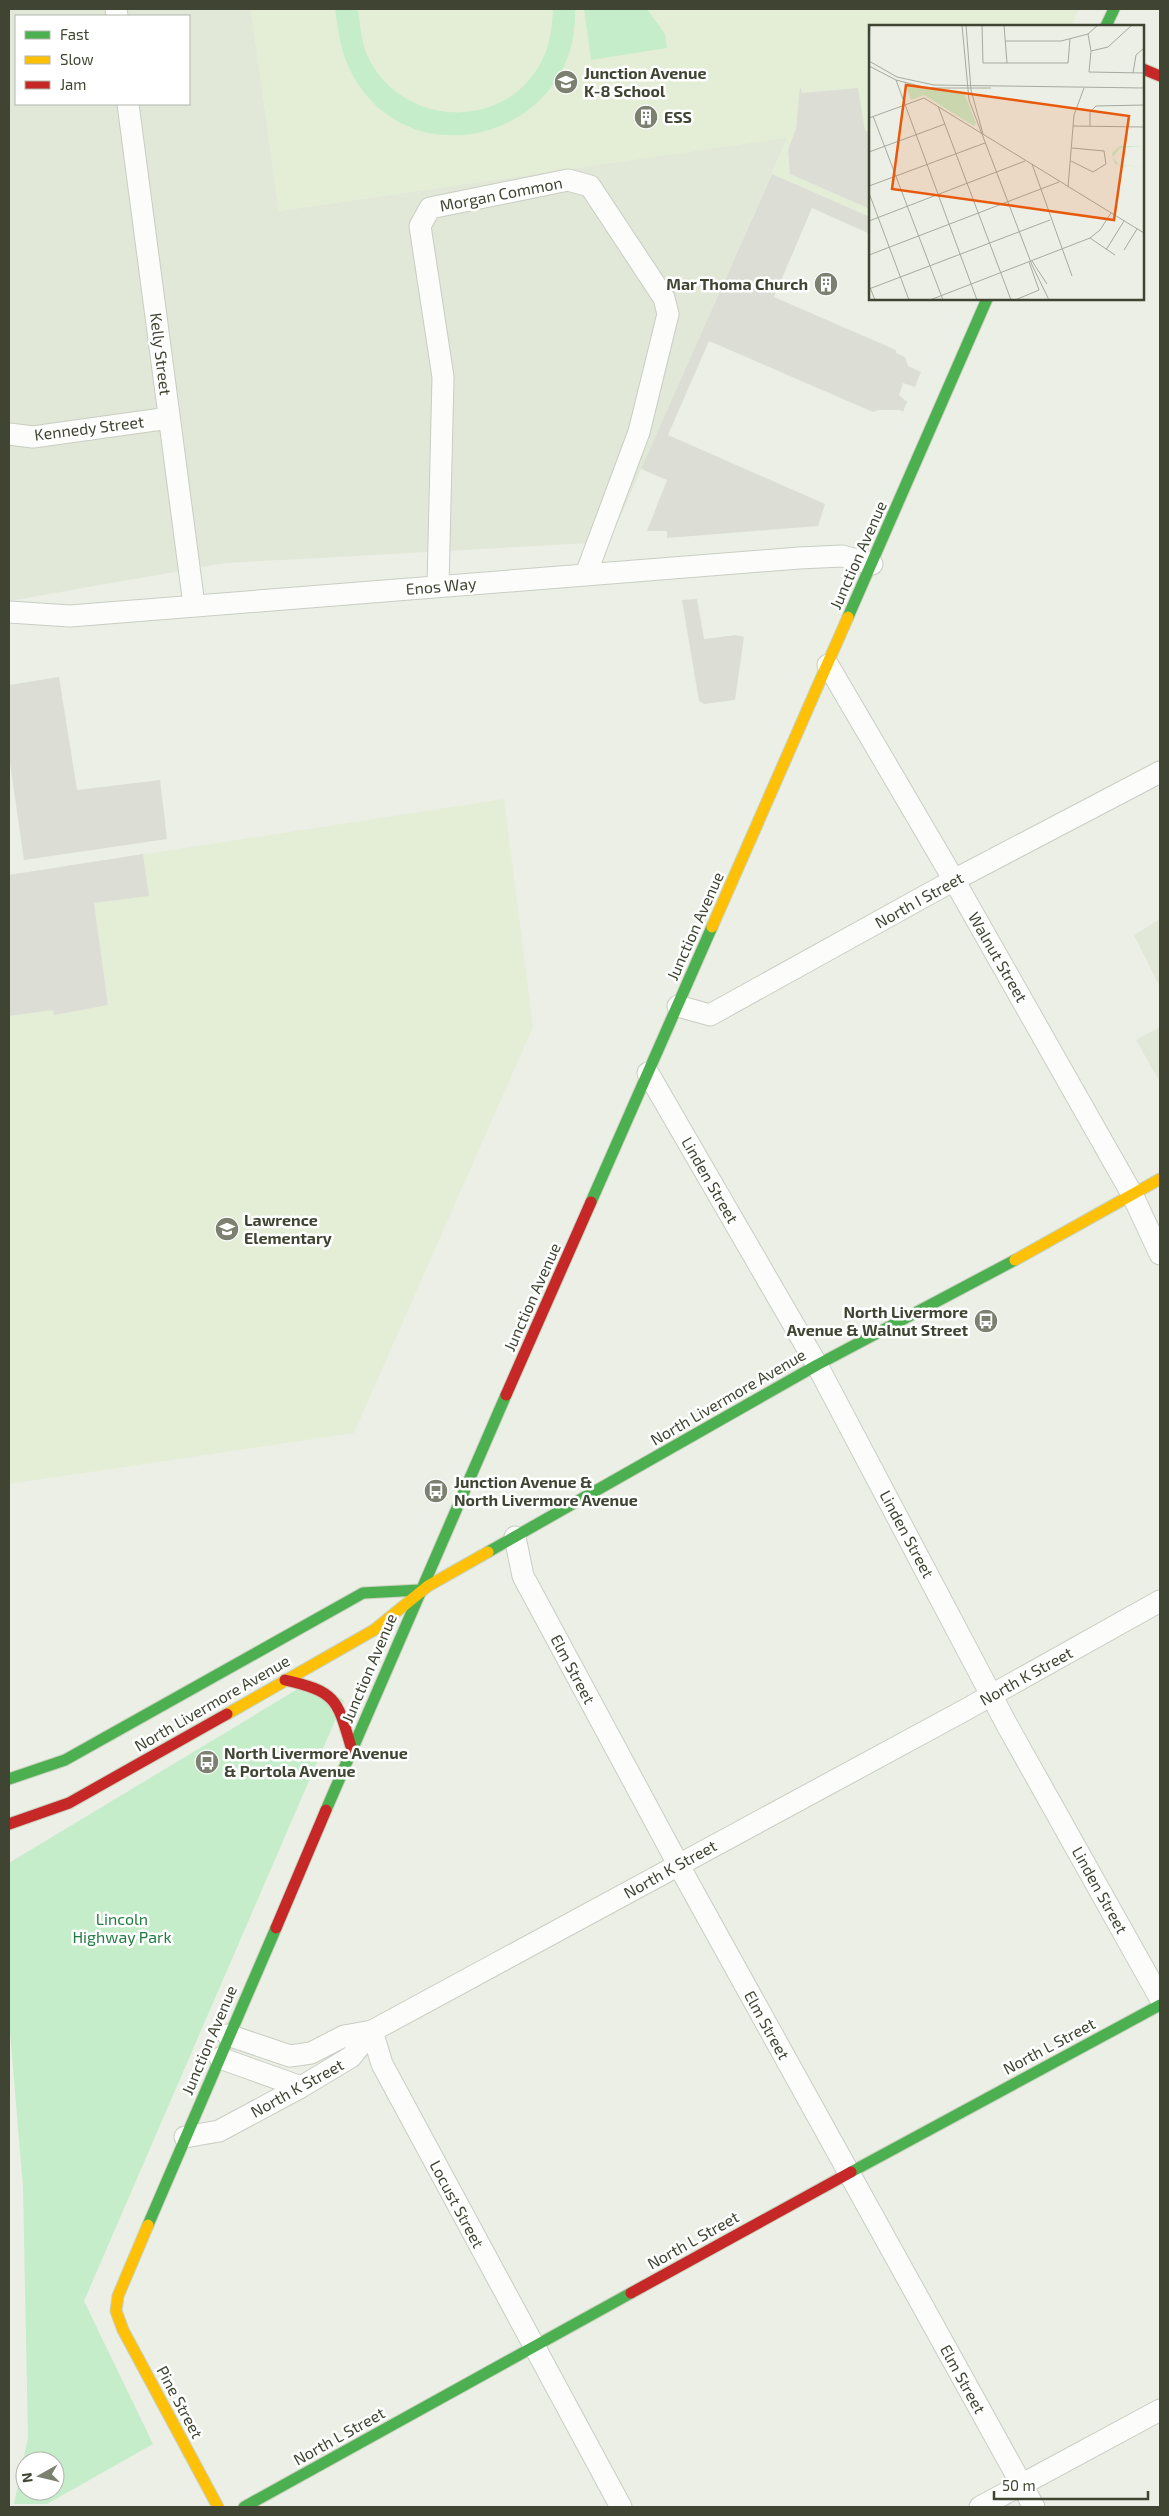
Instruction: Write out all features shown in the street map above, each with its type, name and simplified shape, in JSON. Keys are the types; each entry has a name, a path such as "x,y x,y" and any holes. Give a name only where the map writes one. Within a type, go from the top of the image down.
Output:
{"street":[{"path":"1106,25 1114,9"},
{"path":"1144,69 1160,76"},
{"name":"Kelly Street","path":"128,105 194,605"},
{"name":"Morgan Common","path":"438,586 443,377 420,226 430,208 568,180 590,186 664,298 668,314 639,432 586,574"},
{"name":"Junction Avenue","path":"116,2311 118,2296 220,2058 228,2035 420,1590 828,665 987,300"},
{"name":"Kennedy Street","path":"9,434 33,437 169,418"},
{"name":"Enos Way","path":"9,612 70,616 586,574 842,556 872,564"},
{"name":"Walnut Street","path":"828,665 954,880 1132,1194 1160,1254"},
{"name":"North I Street","path":"678,1006 710,1015 954,880 1160,772"},
{"name":"Linden Street","path":"648,1073 816,1365 991,1695 1160,1998"},
{"name":"North Livermore Avenue","path":"9,1824 69,1803 374,1630 420,1590 816,1365 968,1286 1160,1179"},
{"name":"Elm Street","path":"515,1537 523,1576 678,1864 1034,2507"},
{"name":"North Livermore Avenue","path":"9,1779 65,1760 363,1593 420,1590"},
{"name":"North K Street","path":"185,2137 219,2131 301,2088 352,2057 372,2032 1160,1601"},
{"path":"285,1680 318,1687 331,1695 338,1706 352,1750"},
{"name":"North L Street","path":"244,2507 849,2173 1160,2005"},
{"path":"228,2035 290,2056 310,2053 344,2036 372,2032"},
{"name":"Locust Street","path":"372,2032 382,2064 621,2507"},
{"path":"220,2058 301,2088"},
{"name":"Pine Street","path":"116,2311 123,2330 218,2507"},
{"path":"980,2507 1160,2410"}],"shaded area":[{"path":"9,9 251,9 279,211 788,137 609,542 225,563 9,601"},
{"name":"Junction Avenue K-8 School","path":"251,9 1079,9 1071,25 869,25 869,217 772,174 787,138 279,211"},
{"path":"800,86 802,93 858,88 865,131 869,131 869,209 790,174 788,150 796,129"},
{"path":"772,174 869,217 869,234 812,208 774,297 896,350 896,353 905,357 908,366 921,372 915,387 903,383 899,395 907,402 903,412 900,410 878,410 873,412 709,341 668,435 825,504 818,526 667,538 667,531 647,531 667,480 641,469"},
{"path":"697,599 704,639 736,635 744,637 735,700 704,704 699,701 682,600"},
{"path":"59,677 77,790 160,780 167,839 24,860 9,756 9,685"},
{"name":"Lawrence Elementary","path":"504,799 533,1027 354,1433 9,1484 9,875"},
{"path":"143,854 149,896 94,903 108,1005 54,1015 53,1010 9,1016 9,875"},
{"path":"1160,919 1160,987 1134,935"},
{"path":"1160,1027 1160,1082 1136,1040"}],"green space":[{"path":"335,9 358,9 361,33 368,57 383,80 403,97 427,108 452,112 478,110 502,102 523,86 540,64 546,51 553,9 575,9 569,53 550,89 520,115 485,131 446,135 409,127 375,105 349,68 343,54"},
{"path":"584,9 647,9 665,34 667,48 591,60"},
{"name":"Lincoln Highway Park","path":"311,1681 344,1700 84,2301 153,2444 65,2494 65,2451 25,2451 28,2438 23,2187 9,2020 9,1863"},
{"name":"Lincoln Highway Park","path":"15,2499 15,2501 52,2501 47,2504 14,2504"}],"traffic: fast":[{"path":"1106,25 1114,9"},
{"path":"848,617 987,300"},
{"path":"591,1202 712,927"},
{"path":"488,1552 817,1365 1015,1260"},
{"path":"326,1810 506,1395"},
{"path":"9,1779 65,1760 363,1593 420,1590"},
{"path":"148,2225 276,1928"},
{"path":"851,2172 1160,2005"},
{"path":"244,2507 631,2293"}],"traffic: slow":[{"path":"712,927 848,617"},
{"path":"1015,1260 1160,1179"},
{"path":"227,1714 374,1630 428,1586 488,1552"},
{"path":"148,2225 118,2296 116,2311 123,2330 218,2507"}],"traffic: jam":[{"path":"1144,69 1160,76"},
{"path":"506,1395 591,1202"},
{"path":"285,1680 316,1689 326,1694 333,1701 343,1720 352,1750"},
{"path":"9,1824 69,1803 227,1714"},
{"path":"276,1928 326,1810"},
{"path":"631,2293 851,2172"}],"place":[{"name":"Junction Avenue K-8 School","path":"566,82"},
{"name":"ESS","path":"646,117"},
{"name":"Mar Thoma Church","path":"826,284"},
{"name":"Lawrence Elementary","path":"227,1229"},
{"name":"North Livermore Avenue & Walnut Street","path":"986,1321"},
{"name":"Junction Avenue & North Livermore Avenue","path":"436,1491"},
{"name":"North Livermore Avenue & Portola Avenue","path":"207,1762"}]}
